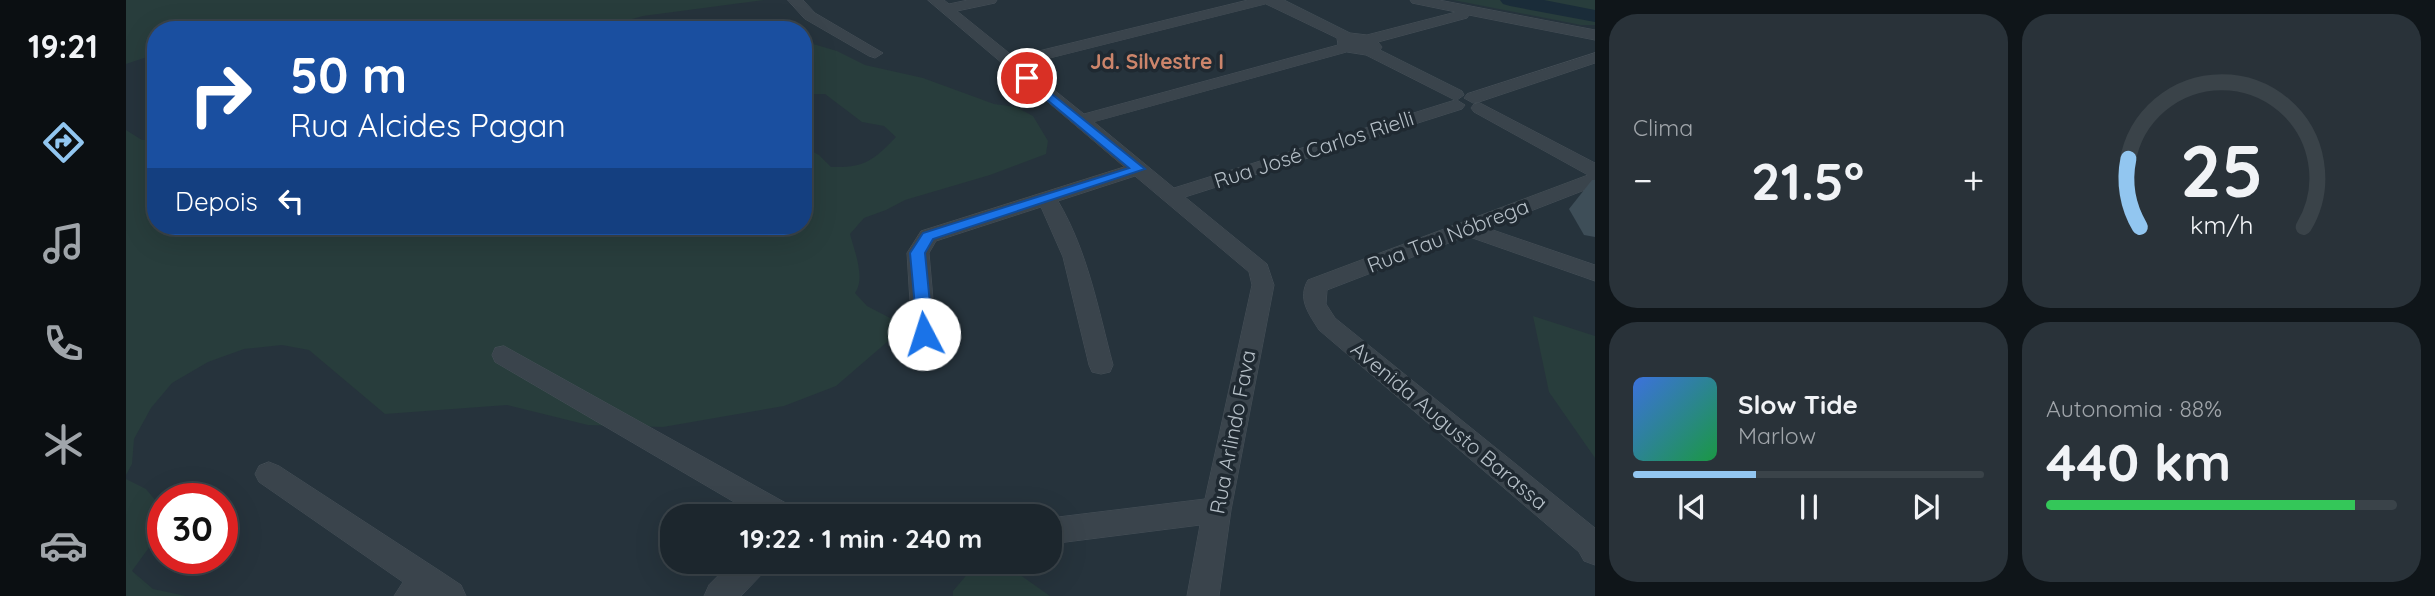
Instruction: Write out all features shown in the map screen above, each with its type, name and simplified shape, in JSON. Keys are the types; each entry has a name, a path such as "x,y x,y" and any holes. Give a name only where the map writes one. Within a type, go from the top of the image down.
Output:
{"street":[{"path":"795,0 810,16 875,53"},
{"path":"940,5 990,0"},
{"path":"1010,63 1266,0"},
{"path":"1273,0 1348,42 1368,46 1595,171"},
{"path":"940,5 1171,195"},
{"path":"1368,46 1428,8 1472,13 1595,36"},
{"path":"1079,121 1348,42"},
{"name":"Rua José Carlos Rielli","path":"1171,195 1466,102 1595,58"},
{"path":"924,334 918,253 928,236 1138,169"},
{"name":"Rua Tau Nóbrega","path":"1315,304 1316,286 1595,179"},
{"name":"Rua Arlindo Fava","path":"1171,195 1259,269 1263,285 1217,510 1203,596"},
{"path":"1046,198 1060,219 1068,241 1101,365"},
{"path":"1468,229 1595,273"},
{"name":"Avenida Augusto Barassa","path":"1315,304 1327,324 1593,545"},
{"path":"504,355 762,504"},
{"path":"269,474 429,591"},
{"path":"1062,529 1217,510"},
{"path":"720,596 741,574"}],"green space":[{"path":"126,0 764,0 643,16 625,21 147,21 147,57 126,64"},
{"path":"1453,0 1595,0 1595,25 1581,25"},
{"path":"812,44 837,51 865,65 923,78 994,104 1016,107 1033,116 1048,141 1046,154 990,175 905,200 864,218 850,234 859,272 855,293 867,306 892,319 894,336 836,386 784,406 663,427 588,425 507,405 385,414 309,350 282,345 244,349 208,362 172,383 151,408 134,439 132,464 126,475 126,130 142,140 147,140 147,235 812,235 812,152 831,167 852,166 874,157 896,137 884,126 862,122 825,94 812,94"},
{"path":"1533,316 1595,336 1595,458 1549,392"},
{"path":"126,479 147,490 147,550 132,571 153,589 186,596 126,596"},
{"path":"967,574 1019,574 1050,596 953,596 953,591"}],"waterway":[{"path":"1510,0 1595,16"}],"district":[{"name":"Jd. Silvestre I","path":"1157,62"}],"route":[{"path":"924,334 918,253 928,236 1138,169 1027,78"}]}
